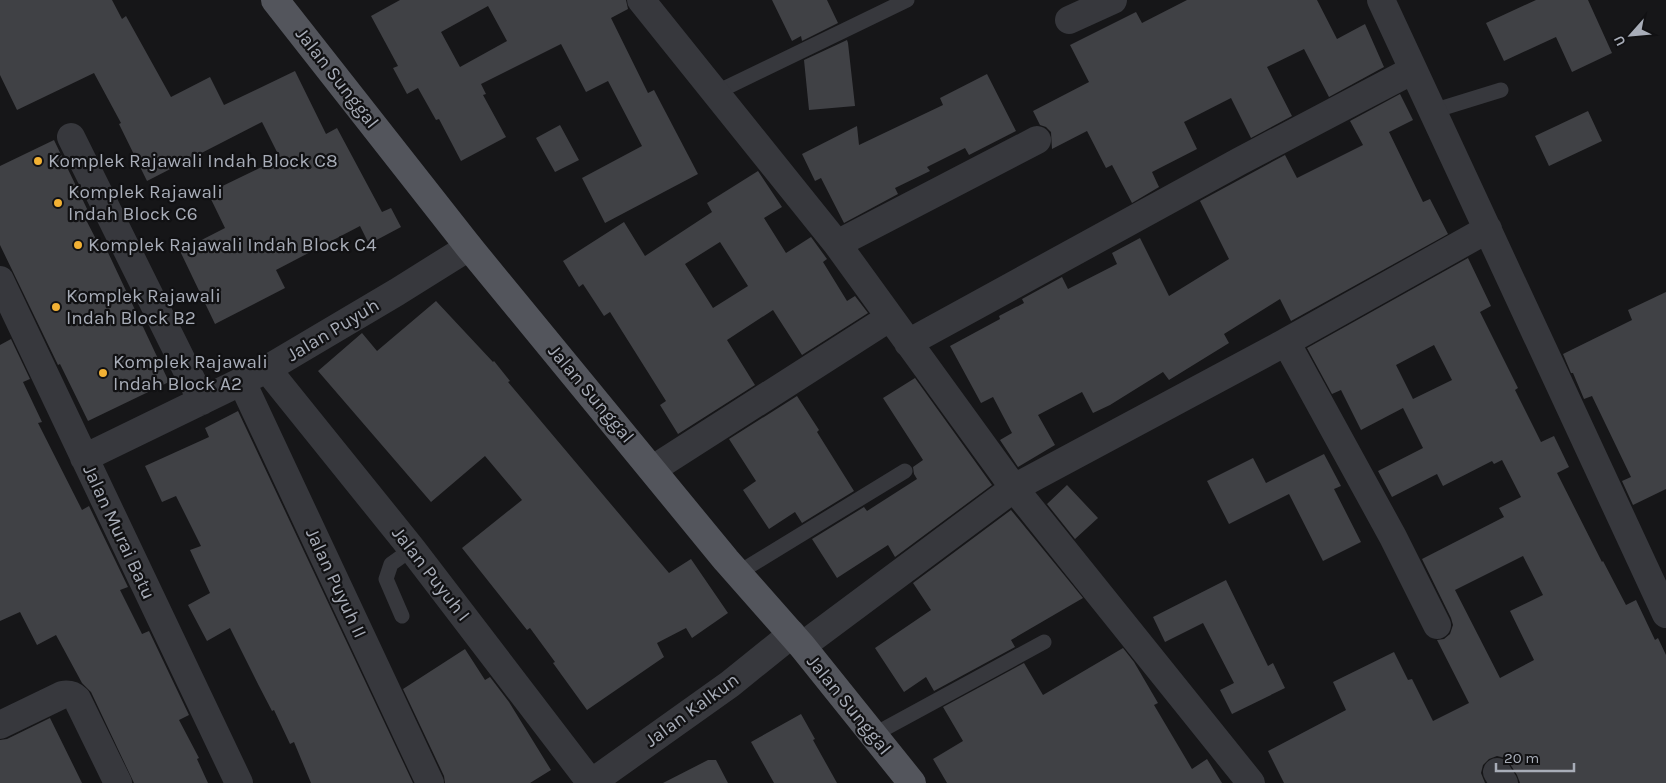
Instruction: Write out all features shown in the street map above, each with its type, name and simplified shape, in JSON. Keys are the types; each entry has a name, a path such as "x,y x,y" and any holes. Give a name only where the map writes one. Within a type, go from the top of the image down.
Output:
{"main road":[{"name":"Jalan Sunggal","path":"275,0 469,247 738,574 797,640 912,783"}],"street":[{"path":"641,0 837,244 1014,488 1251,783"},
{"path":"1069,20 1113,0"},
{"path":"1381,0 1666,614"},
{"path":"908,343 1240,161 1413,70"},
{"path":"71,137 202,401"},
{"path":"837,244 1037,140"},
{"name":"Jalan Kalkun","path":"591,783 730,684 797,640 1014,488 1286,342 1488,230"},
{"name":"Jalan Puyuh","path":"84,458 267,369 469,247"},
{"name":"Jalan Murai Batu","path":"0,280 238,783"},
{"path":"653,469 889,318"},
{"path":"1286,342 1393,537 1437,625"},
{"name":"Jalan Puyuh I","path":"267,369 412,549 591,783"},
{"name":"Jalan Puyuh II","path":"242,382 430,783"},
{"path":"0,725 62,695 74,696 118,783"}],"lane":[{"path":"716,93 907,0"},
{"path":"1433,111 1501,90"},
{"path":"738,574 905,471"},
{"path":"402,616 386,579 391,564 412,549"},
{"path":"873,735 1044,642"}],"building":[{"path":"0,0 112,0 122,19 126,16 171,97 210,77 224,105 295,71 326,134 337,128 382,212 391,208 401,227 369,244 360,226 276,270 285,288 215,324 180,251 225,228 208,193 280,158 262,122 147,181 119,124 121,123 94,73 17,110 0,75"},
{"path":"400,0 626,0 628,9 611,18 648,93 654,90 698,174 605,223 582,178 642,146 608,81 586,92 561,44 481,84 486,94 483,95 506,137 461,161 439,119 436,120 418,88 407,94 393,68 398,66 371,16","holes":["488,6 507,41 460,67 441,32"]},
{"path":"772,0 827,0 838,23 802,41 801,36 792,41"},
{"path":"1187,0 1317,0 1337,39 1365,24 1384,67 1329,97 1304,49 1267,67 1292,116 1251,138 1231,98 1184,122 1197,149 1152,172 1159,187 1132,203 1112,165 1106,168 1087,131 1052,149 1051,132 1046,127 1040,125 1033,111 1089,82 1070,45 1136,12 1142,23"},
{"path":"1536,0 1588,0 1612,53 1572,72 1556,37 1504,61 1486,23"},
{"path":"847,40 855,106 809,110 804,60"},
{"path":"987,74 1016,131 969,155 965,148 927,167 930,171 895,188 898,194 844,223 821,178 815,181 802,154 857,126 859,145 943,105 940,98"},
{"path":"1400,94 1413,120 1389,132 1423,202 1430,199 1448,234 1291,321 1280,299 1224,334 1229,343 1169,380 1163,372 1110,405 1093,413 1082,392 1038,415 1055,445 1018,467 1000,440 1012,433 993,397 981,403 950,346 1000,319 999,316 1024,303 1022,299 1062,277 1068,289 1117,264 1112,253 1140,238 1169,296 1229,259 1200,201 1285,155 1297,178 1363,145 1350,121"},
{"path":"1588,111 1602,141 1549,166 1535,136"},
{"path":"560,125 579,160 555,172 536,138"},
{"path":"54,140 88,211 83,214 100,247 104,244 169,382 88,421 60,364 58,365 0,245 0,166"},
{"path":"758,171 782,207 764,218 786,253 811,237 827,259 823,262 847,301 855,296 868,313 802,355 773,310 727,340 755,385 678,434 660,405 666,401 610,312 604,316 583,284 579,287 563,261 624,222 645,256 712,212 707,203","holes":["720,242 748,286 713,308 685,264"]},
{"path":"1468,258 1491,306 1480,312 1518,388 1515,390 1541,442 1554,436 1569,467 1557,473 1602,562 1626,605 1636,600 1655,640 1658,638 1666,655 1666,783 1520,783 1517,775 1505,758 1497,756 1489,759 1483,765 1481,773 1485,783 1284,783 1268,751 1346,710 1333,682 1394,652 1408,680 1412,679 1433,721 1469,703 1437,640 1444,639 1450,634 1453,625 1422,559 1504,517 1499,508 1521,497 1502,460 1494,464 1492,461 1443,486 1437,474 1392,497 1378,471 1423,448 1403,408 1361,430 1341,390 1332,394 1307,348","holes":["1434,345 1452,380 1413,399 1396,365","1523,556 1543,595 1510,611 1534,660 1500,678 1455,590"]},
{"path":"1666,292 1666,489 1633,505 1622,481 1631,477 1592,396 1584,399 1563,354 1632,320 1628,310"},
{"path":"436,301 494,361 510,381 508,382 669,573 691,559 728,613 692,638 686,628 657,643 664,657 587,710 530,628 527,630 462,548 522,500 485,456 431,502 318,371 362,333 377,351"},
{"path":"11,339 30,379 23,382 42,422 38,423 82,510 89,506 128,587 120,590 142,634 149,631 189,715 179,720 199,758 197,759 208,783 134,783 91,692 82,683 56,635 37,645 20,612 0,621 0,345"},
{"path":"915,378 992,485 895,557 888,545 837,578 812,539 864,507 867,511 917,479 913,467 923,460 883,398"},
{"path":"797,396 854,491 802,523 795,512 769,529 743,490 756,481 729,439"},
{"path":"238,411 413,783 311,783 294,742 290,744 230,628 207,641 188,605 210,593 190,550 201,546 176,496 162,502 145,466 209,437 205,428"},
{"path":"1324,454 1341,486 1334,489 1361,542 1323,561 1289,494 1229,524 1207,481 1253,458 1266,483"},
{"path":"1067,485 1098,518 1075,539 1047,504"},
{"path":"1011,510 1083,598 1011,640 1015,647 934,691 926,677 904,692 875,648 931,610 913,583"},
{"path":"1226,580 1268,666 1273,663 1285,688 1232,714 1220,690 1234,683 1203,623 1165,642 1153,617"},
{"path":"1123,648 1134,662 1158,703 1154,705 1192,769 1207,759 1222,783 947,783 933,759 963,741 943,707 1024,663 1043,695"},
{"path":"465,649 485,680 490,677 509,702 551,770 530,783 445,783 444,776 403,689"},
{"path":"801,714 837,783 774,783 751,742"},
{"path":"50,718 82,783 0,783 0,740 7,739"},
{"path":"708,760 716,760 728,783 663,783"}],"place":[{"name":"Komplek Rajawali Indah Block C8","path":"38,161"},
{"name":"Komplek Rajawali Indah Block C6","path":"58,203"},
{"name":"Komplek Rajawali Indah Block C4","path":"78,245"},
{"name":"Komplek Rajawali Indah Block B2","path":"56,307"},
{"name":"Komplek Rajawali Indah Block A2","path":"103,373"}]}
